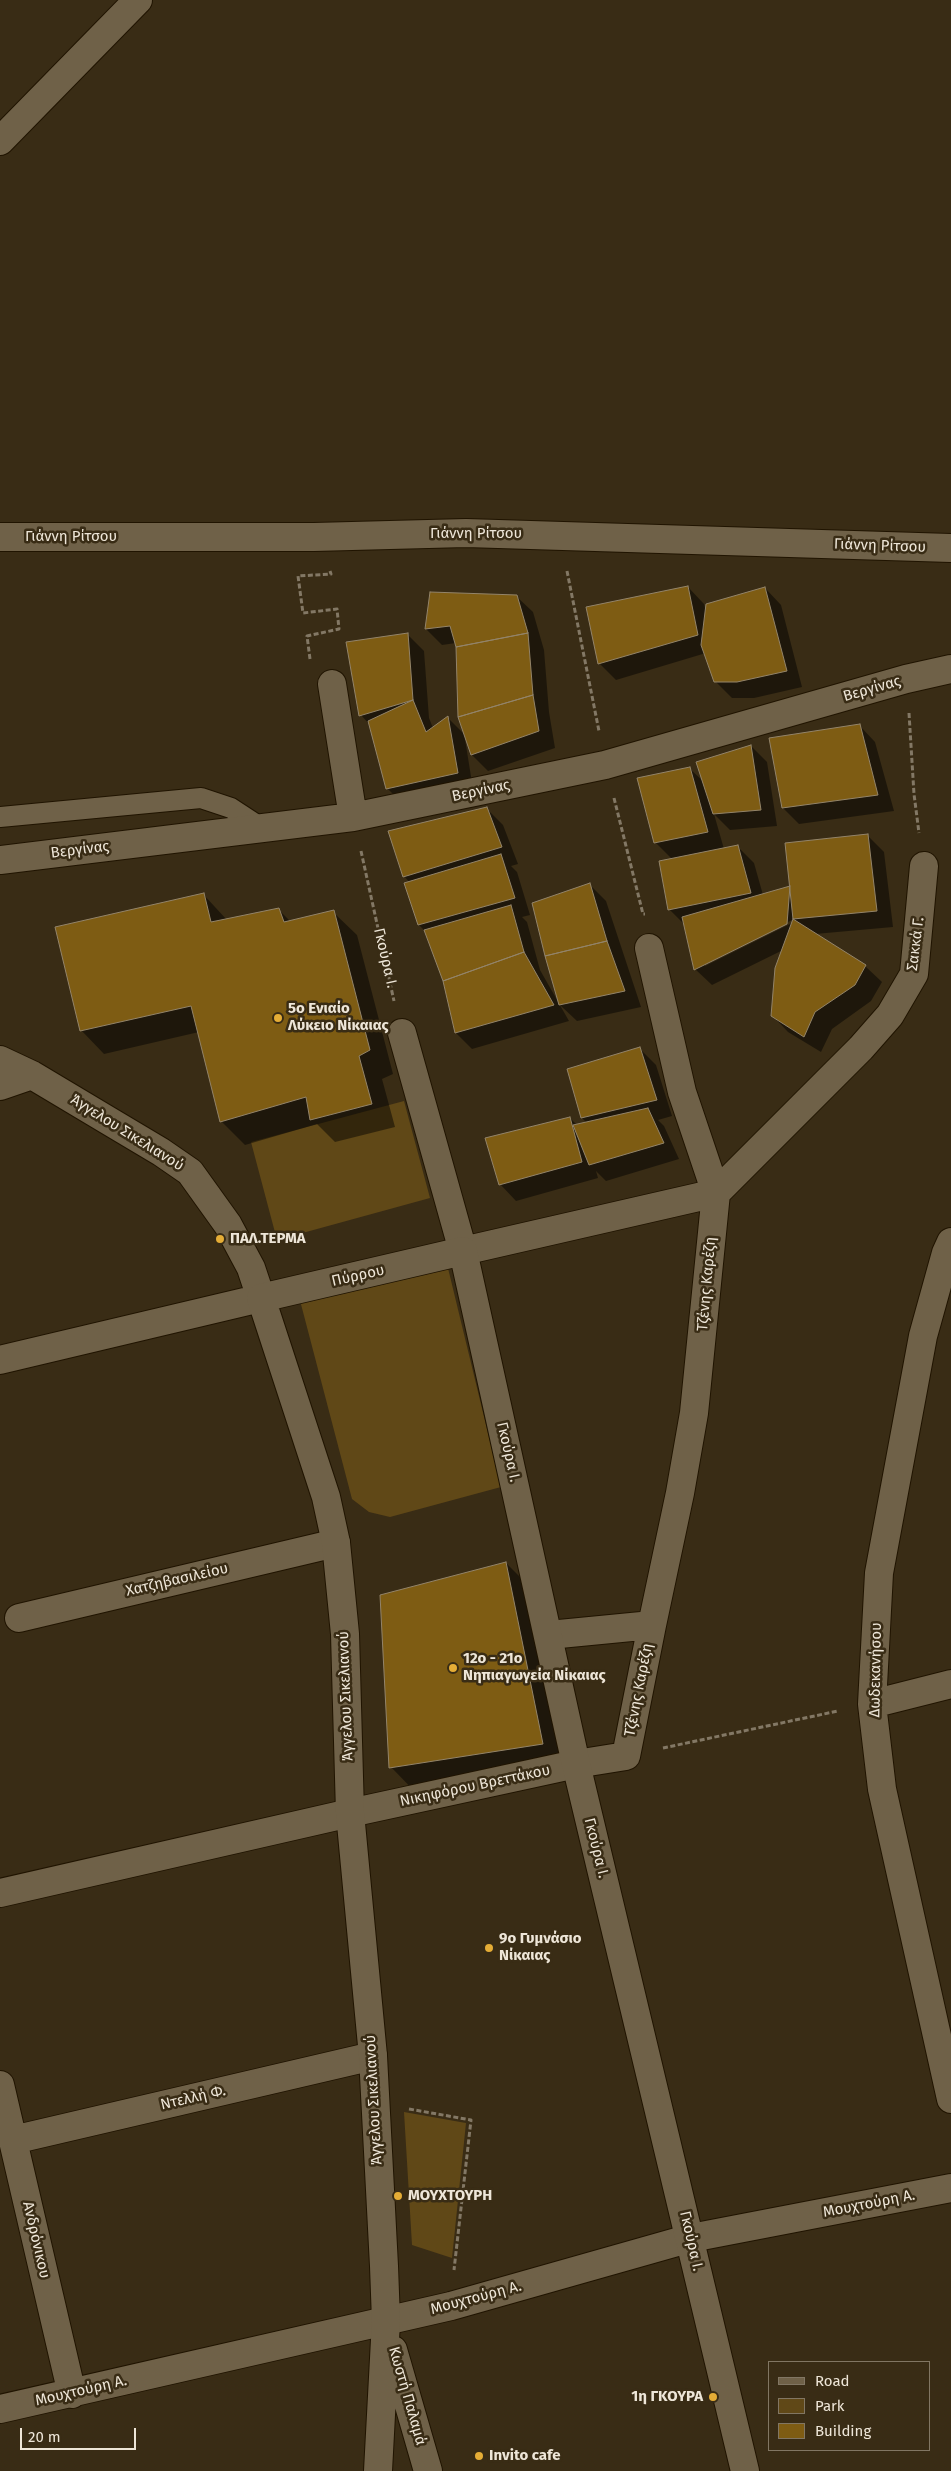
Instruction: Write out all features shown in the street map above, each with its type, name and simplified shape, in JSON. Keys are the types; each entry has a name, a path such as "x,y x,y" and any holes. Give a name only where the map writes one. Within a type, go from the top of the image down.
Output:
{"street":[{"path":"0,141 138,0"},
{"name":"Γιάννη Ρίτσου","path":"0,537 314,537 466,533 951,548"},
{"name":"Βεργίνας","path":"0,860 353,817 605,765 906,679 951,669"},
{"path":"332,684 353,817"},
{"name":"Σακκά Γ.","path":"716,1192 861,1048 890,1014 914,974 924,866"},
{"name":"Τζένης Καρέζη","path":"626,1756 680,1493 694,1413 716,1192 682,1092 649,948"},
{"name":"Γκούρα Ι.","path":"402,1033 463,1252 576,1764 691,2238 745,2471"},
{"name":"Άγγελου Σικελιανού","path":"0,1060 32,1075 162,1152 190,1172 228,1225 251,1268 326,1497 336,1543 345,1634 350,1814 373,2056 386,2321 378,2471"},
{"path":"0,1086 32,1075"},
{"name":"Πύρρου","path":"0,1360 716,1192"},
{"name":"Δωδεκανήσου","path":"951,1242 946,1253 923,1336 879,1573 872,1704 882,1790 951,2099"},
{"name":"Χατζηβασιλείου","path":"19,1618 336,1543"},
{"name":"Τζένης Καρέζη","path":"549,1635 652,1625"},
{"path":"872,1704 951,1684"},
{"name":"Νικηφόρου Βρεττάκου","path":"0,1893 576,1764 626,1756"},
{"name":"Ντελλή Φ.","path":"13,2140 373,2056"},
{"name":"Ανδρόνικου","path":"0,2085 72,2394"},
{"name":"Μουχτούρη Α.","path":"0,2409 450,2306 691,2238 951,2188"},
{"name":"Κωστή Παλαμά","path":"386,2321 428,2471"}],"lane":[{"path":"0,817 201,798 231,808 260,828"}],"path":[{"path":"314,537 332,574 298,576 304,613 337,610 339,629 307,636 312,671 332,684"},
{"path":"906,679 914,794 924,866"},
{"name":"Γκούρα Ι.","path":"353,817 402,1033"},
{"path":"626,1756 872,1704"},
{"path":"374,2102 471,2120 450,2306"}],"green space":[{"path":"404,1101 430,1198 277,1240 251,1142"},
{"path":"447,1264 501,1487 390,1517 369,1512 352,1499 297,1289"},
{"path":"404,2112 466,2123 452,2258 412,2245"}],"building":[{"path":"688,586 698,635 598,664 586,607"},
{"path":"765,587 787,671 737,682 714,682 701,645 706,604"},
{"path":"430,592 517,595 528,633 456,647 450,626 425,629"},
{"path":"408,633 413,700 359,716 346,642"},
{"path":"528,633 533,695 458,717 456,647"},
{"path":"533,695 539,731 471,755 458,717"},
{"path":"413,700 426,732 448,716 458,773 386,789 368,721"},
{"path":"860,724 878,795 782,808 769,738"},
{"path":"751,745 761,810 713,814 696,762"},
{"path":"690,767 708,832 654,843 637,778"},
{"path":"487,807 502,847 403,877 388,831"},
{"path":"868,834 877,911 793,919 785,843"},
{"path":"738,845 751,893 668,910 659,861"},
{"path":"501,854 515,898 418,925 404,883"},
{"path":"590,883 607,941 545,956 532,903"},
{"path":"790,886 787,924 694,970 682,917"},
{"name":"5ο Ενιαίο Λύκειο Νίκαιας","path":"204,893 211,922 279,908 284,922 334,910 370,1050 359,1056 372,1104 310,1120 306,1097 220,1122 191,1006 80,1031 55,927"},
{"path":"511,905 524,952 443,981 424,930"},
{"path":"793,919 866,965 855,985 815,1012 804,1037 771,1016 775,968"},
{"path":"607,941 625,991 559,1005 545,956"},
{"path":"524,952 554,1005 455,1033 443,981"},
{"path":"640,1047 657,1100 581,1118 567,1069"},
{"path":"648,1108 664,1143 589,1165 573,1125"},
{"path":"570,1117 582,1162 499,1185 485,1138"},
{"path":"506,1562 543,1744 389,1768 380,1595"}],"place":[{"name":"5ο Ενιαίο Λύκειο Νίκαιας","path":"278,1018"},
{"name":"ΠΑΛ.ΤΕΡΜΑ","path":"220,1239"},
{"name":"12ο - 21ο Νηπιαγωγεία Νίκαιας","path":"453,1668"},
{"name":"9ο Γυμνάσιο Νίκαιας","path":"489,1948"},
{"name":"ΜΟΥΧΤΟΥΡΗ","path":"398,2196"},
{"name":"1η ΓΚΟΥΡΑ","path":"713,2397"},
{"name":"Invito cafe","path":"479,2456"}]}
